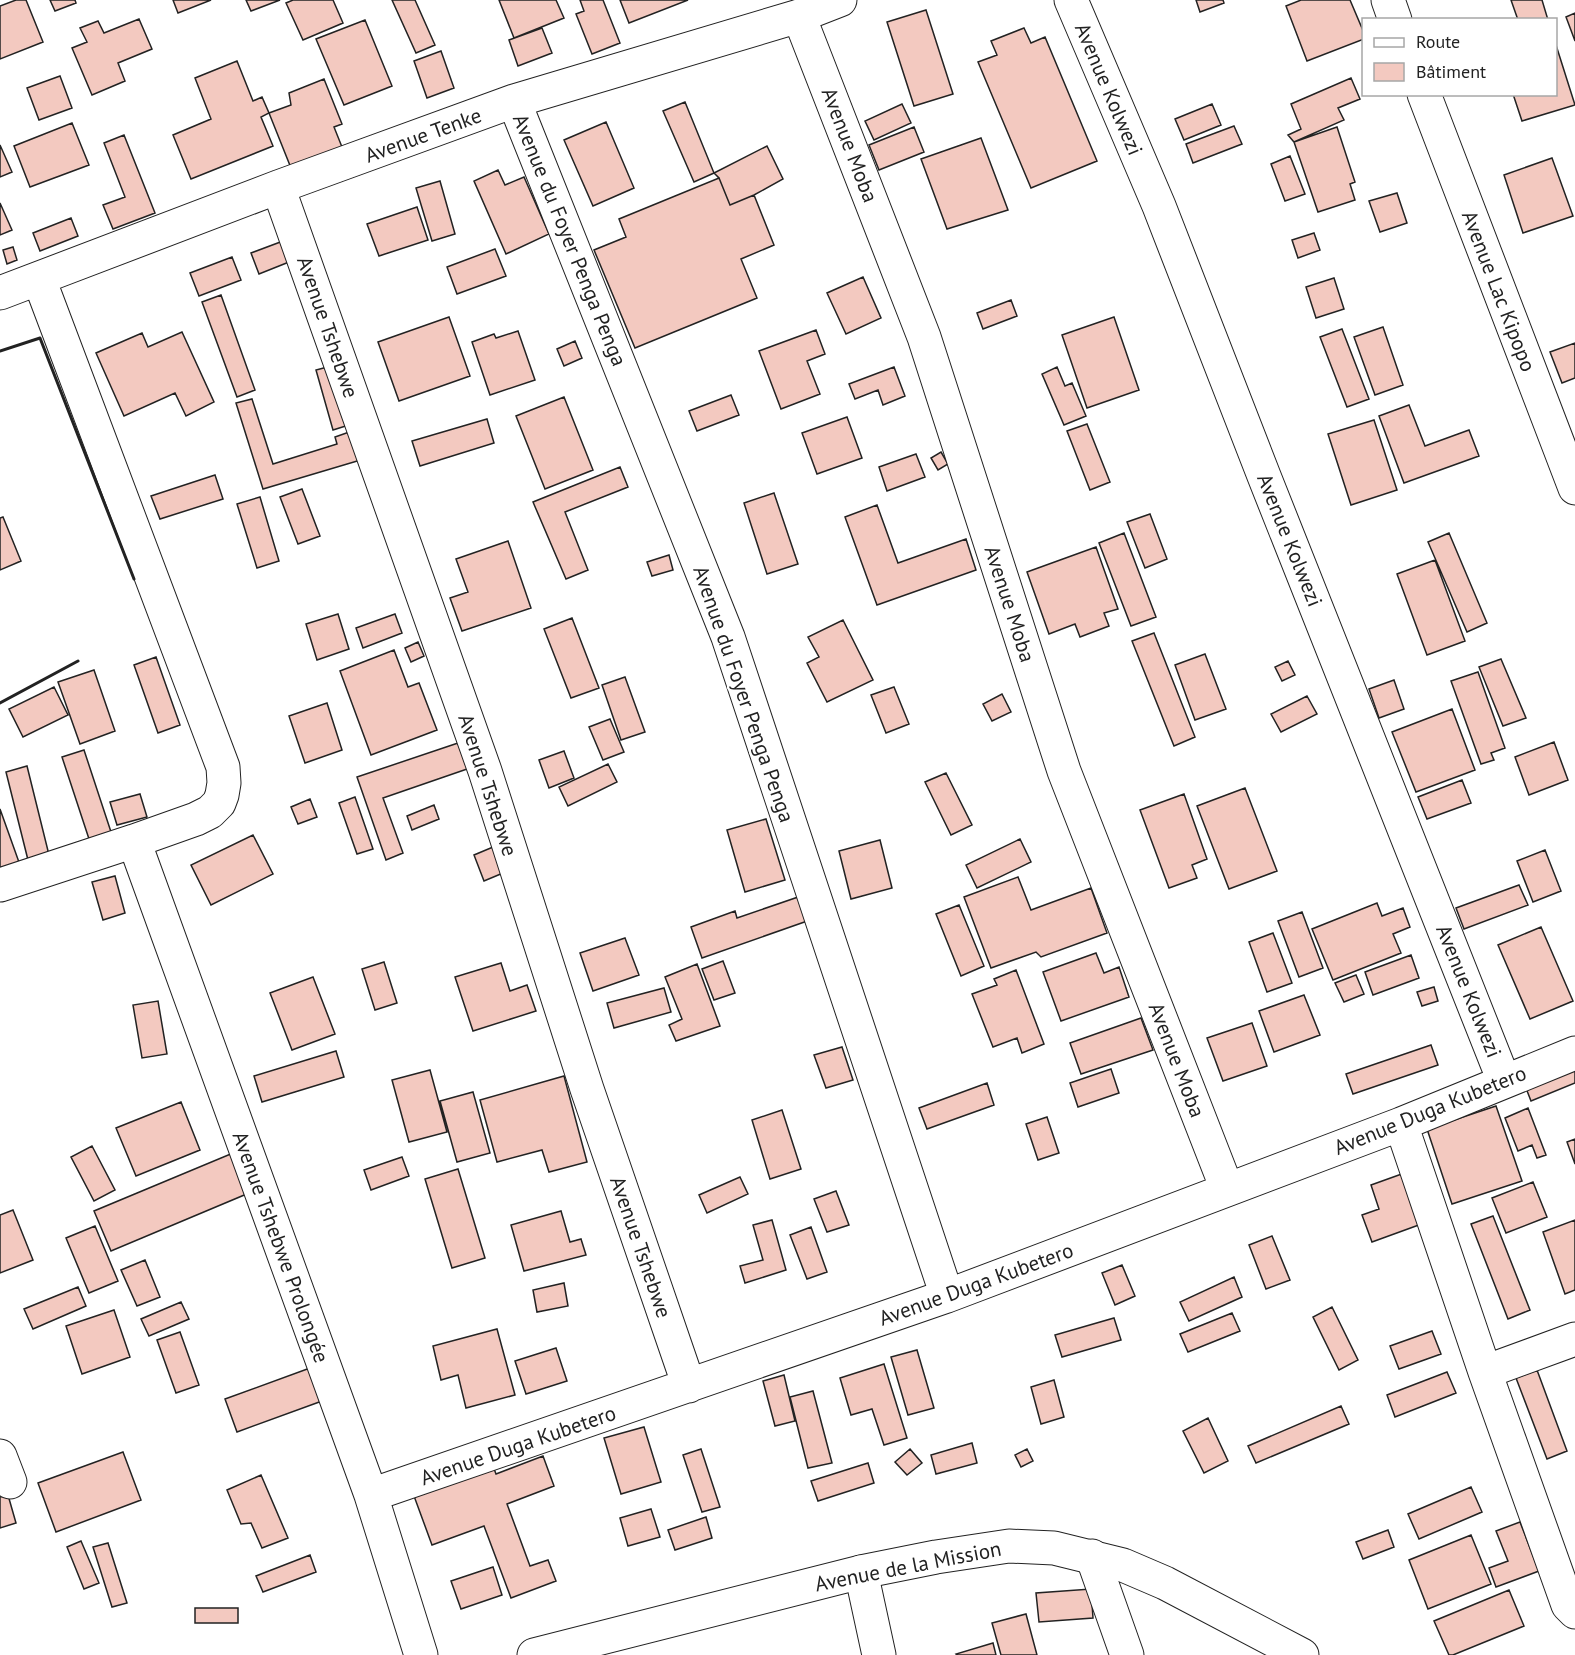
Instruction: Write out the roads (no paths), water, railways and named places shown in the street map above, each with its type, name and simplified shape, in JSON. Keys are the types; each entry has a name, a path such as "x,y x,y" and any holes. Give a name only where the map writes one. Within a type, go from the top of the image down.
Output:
{"street":[{"name":"Avenue Tenke","path":"17,287 514,101 800,16 840,0"},
{"name":"Avenue Kolwezi","path":"1071,0 1159,206 1504,1081"},
{"path":"1388,0 1394,18"},
{"name":"Avenue Moba","path":"800,16 924,337 1064,771 1227,1189"},
{"name":"Avenue Lac Kipopo","path":"1425,96 1575,488"},
{"name":"Avenue du Foyer Penga Penga","path":"514,101 728,637 947,1296"},
{"name":"Avenue Tshebwe","path":"278,188 485,771 586,1089 689,1386"},
{"path":"0,885 196,819 210,812 219,803 224,783 223,767 17,287"},
{"name":"Avenue Tshebwe Prolongée","path":"134,841 371,1495 422,1655"},
{"name":"Avenue Duga Kubetero","path":"371,1495 947,1296 1401,1124 1575,1053"},
{"path":"1401,1124 1485,1372 1568,1605 1575,1612"},
{"path":"1485,1372 1575,1339"},
{"name":"Avenue de la Mission","path":"549,1653 861,1572 1009,1546 1054,1548 1123,1565 1165,1583 1302,1655"},
{"path":"1092,1556 1127,1655"},
{"path":"861,1572 879,1655"}]}
